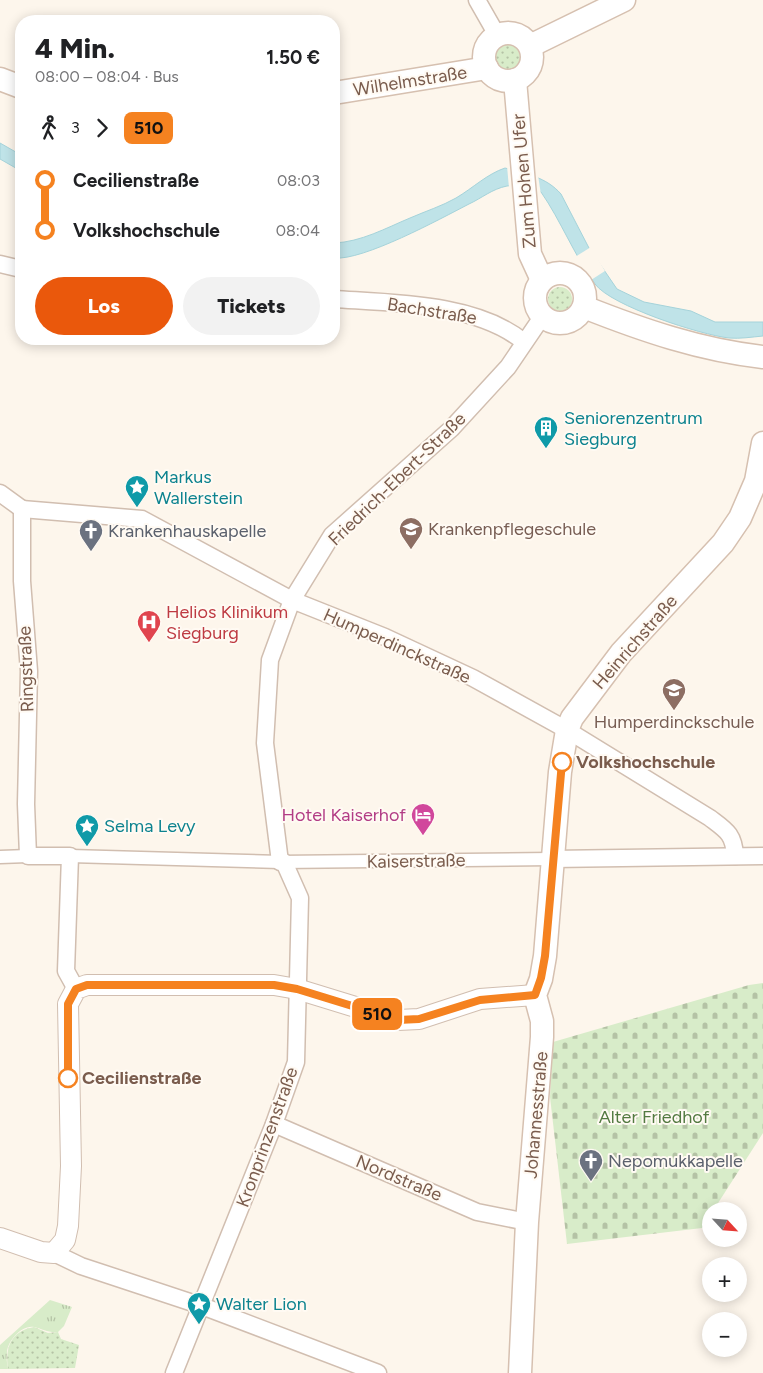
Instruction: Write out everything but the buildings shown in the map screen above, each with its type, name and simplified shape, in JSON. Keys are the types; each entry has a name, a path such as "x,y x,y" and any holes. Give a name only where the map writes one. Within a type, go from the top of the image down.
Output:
{"main road":[{"path":"530,46 624,0"},
{"path":"512,32 520,35 530,46 531,65 522,77 508,81 496,78 487,68 484,53 491,40 497,35 512,32"},
{"name":"Wilhelmstraße","path":"340,93 487,68"},
{"path":"0,79 15,85"},
{"name":"Zum Hohen Ufer","path":"515,80 530,254 542,280"},
{"path":"555,273 562,273 575,278 584,291 584,307 575,318 562,324 555,323 542,317 534,301 536,290 542,280 555,273"},
{"path":"584,307 636,327 700,347 726,353 763,357"},
{"name":"Heinrichstraße","path":"552,859 567,730 572,718 622,653 723,544 740,518 756,481 763,443"},
{"path":"535,995 541,978 545,956 552,859"},
{"name":"Johannesstraße","path":"520,1373 527,1222 546,1066 542,1021 535,995"}],"street":[{"path":"477,0 497,35"},
{"path":"0,264 15,268"},
{"name":"Bachstraße","path":"340,299 407,303 485,319 524,342"},
{"name":"Friedrich-Ebert-Straße","path":"282,862 265,743 270,660 292,600 332,535 451,429 508,367 542,317"},
{"path":"0,494 22,508"},
{"name":"Humperdinckstraße","path":"22,508 142,519 292,600 385,637 472,678 567,730 715,822 732,837 735,856"},
{"name":"Ringstraße","path":"22,508 22,581 29,671 26,796 28,856"},
{"path":"70,856 66,971 76,989"},
{"name":"Kaiserstraße","path":"0,857 70,856 282,862 763,856"},
{"name":"Kronprinzenstraße","path":"174,1373 274,1124 296,1062 300,898 282,862"},
{"path":"54,1253 64,1240 68,1226 71,1166 68,1004 76,989 87,985 274,985 297,989 398,1020 419,1019 480,1000 535,995"},
{"name":"Nordstraße","path":"274,1124 477,1212 527,1222"},
{"path":"0,1238 40,1252 54,1253 81,1266 202,1306 378,1373"}],"green space":[{"path":"508,43 518,47 522,57 518,67 508,71 498,67 494,57 498,47"},
{"path":"560,287 569,290 572,299 569,308 560,311 551,308 548,299 551,290"},
{"name":"Alter Friedhof","path":"763,983 763,1133 719,1202 702,1202 702,1228 567,1244 550,1097 553,1042 749,985"},
{"path":"50,1300 72,1307 64,1326 58,1332 34,1327 20,1331 8,1348 8,1369 0,1369 0,1345"},
{"path":"34,1327 48,1333 58,1332 61,1339 79,1345 75,1368 8,1369 7,1361 11,1341 20,1332"}],"water":[{"path":"0,143 15,152 15,168 0,159"},
{"path":"505,168 528,174 555,188 561,194 589,248 617,289 644,302 691,311 715,322 763,322 763,336 729,338 716,336 637,310 604,293 587,273 541,192 520,186 507,186 497,189 402,238 363,253 340,258 340,242 364,237 440,206 456,198 492,174"}],"pier":[{"path":"507,166 538,175 541,195 509,188"},
{"path":"591,247 605,271 591,280 575,257"}],"bus line":[{"name":"510","path":"68,1078 68,1004 71,995 76,989 87,985 274,985 297,989 398,1020 419,1019 480,1000 535,995 541,978 545,956 562,762"}],"place":[{"name":"Seniorenzentrum Siegburg","path":"546,449"},
{"name":"Markus Wallerstein","path":"137,508"},
{"name":"Krankenpflegeschule","path":"411,550"},
{"name":"Krankenhauskapelle","path":"91,552"},
{"name":"Helios Klinikum Siegburg","path":"149,643"},
{"name":"Humperdinckschule","path":"674,711"},
{"name":"Volkshochschule","path":"562,762"},
{"name":"Hotel Kaiserhof","path":"423,836"},
{"name":"Selma Levy","path":"87,847"},
{"name":"Cecilienstraße","path":"68,1078"},
{"name":"Nepomukkapelle","path":"591,1182"},
{"name":"Walter Lion","path":"199,1325"}]}
